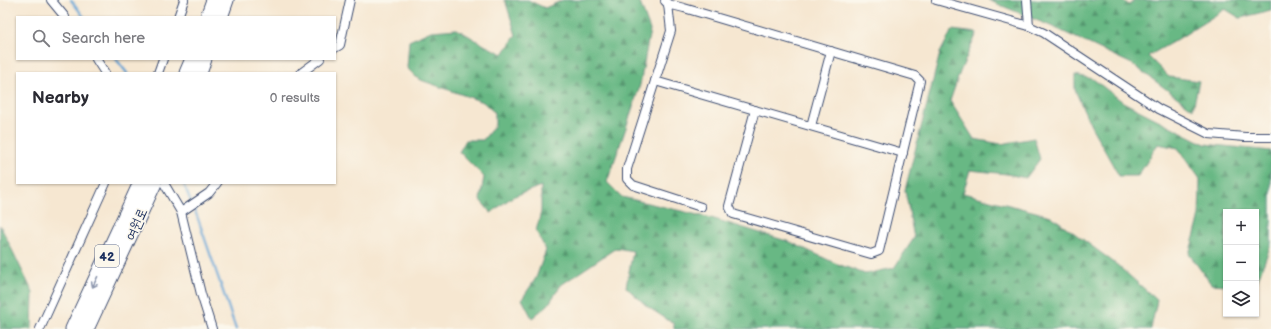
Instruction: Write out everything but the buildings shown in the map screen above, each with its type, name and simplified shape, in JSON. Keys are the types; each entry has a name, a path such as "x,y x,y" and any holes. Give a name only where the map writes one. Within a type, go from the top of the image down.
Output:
{"highway":[{"path":"208,16 214,0"},
{"path":"220,16 226,0"},
{"path":"187,72 193,60"},
{"path":"199,72 204,60"},
{"name":"여원로","path":"73,329 141,184"},
{"name":"여원로","path":"86,329 159,184"}],"street":[{"path":"51,0 65,16"},
{"path":"178,16 184,0"},
{"path":"336,47 340,45 350,0"},
{"path":"936,0 1029,26 1044,33 1159,109 1209,134 1245,137 1271,137"},
{"path":"1027,0 1029,26"},
{"path":"701,207 633,185 627,179 626,169 671,31 666,2 915,76 920,81 879,251 871,254 733,214 729,206 755,110"},
{"path":"811,126 831,51"},
{"path":"97,60 104,72"},
{"path":"158,72 163,60"},
{"path":"302,72 319,60"},
{"path":"655,81 903,153"},
{"path":"40,329 106,184"},
{"path":"159,184 181,212 201,294 212,329"},
{"path":"181,212 209,193 216,184"}],"green space":[{"path":"504,0 528,0 545,8 563,0 639,0 650,30 640,85 607,182 622,197 711,218 790,242 835,263 865,274 894,268 914,238 905,190 940,53 952,30 977,33 960,72 950,101 974,139 1001,144 1034,138 1040,159 1026,178 1007,174 970,170 963,193 1051,216 1116,264 1157,300 1151,329 674,329 674,324 648,307 626,287 633,251 616,248 561,285 548,305 532,318 522,299 536,278 546,250 536,231 541,212 541,186 512,197 491,213 480,200 484,177 459,152 466,140 483,140 495,125 495,113 483,102 418,79 407,68 409,41 431,31 457,29 503,54 516,35"},
{"path":"988,0 1123,0 1129,5 1135,0 1271,0 1271,10 1240,18 1225,9 1148,56 1169,77 1199,81 1193,109 1132,64 1053,27"},
{"path":"1075,75 1093,79 1123,102 1205,144 1271,151 1271,244 1259,277 1259,209 1223,209 1223,285 1211,284 1189,254 1199,220 1200,179 1178,148 1158,144 1138,176 1119,176 1091,126 1075,90"},
{"path":"0,225 33,293 32,329 0,329"}],"waterway":[{"path":"71,0 83,16"},
{"path":"117,60 126,72"},
{"path":"183,184 197,216 236,329"}]}
